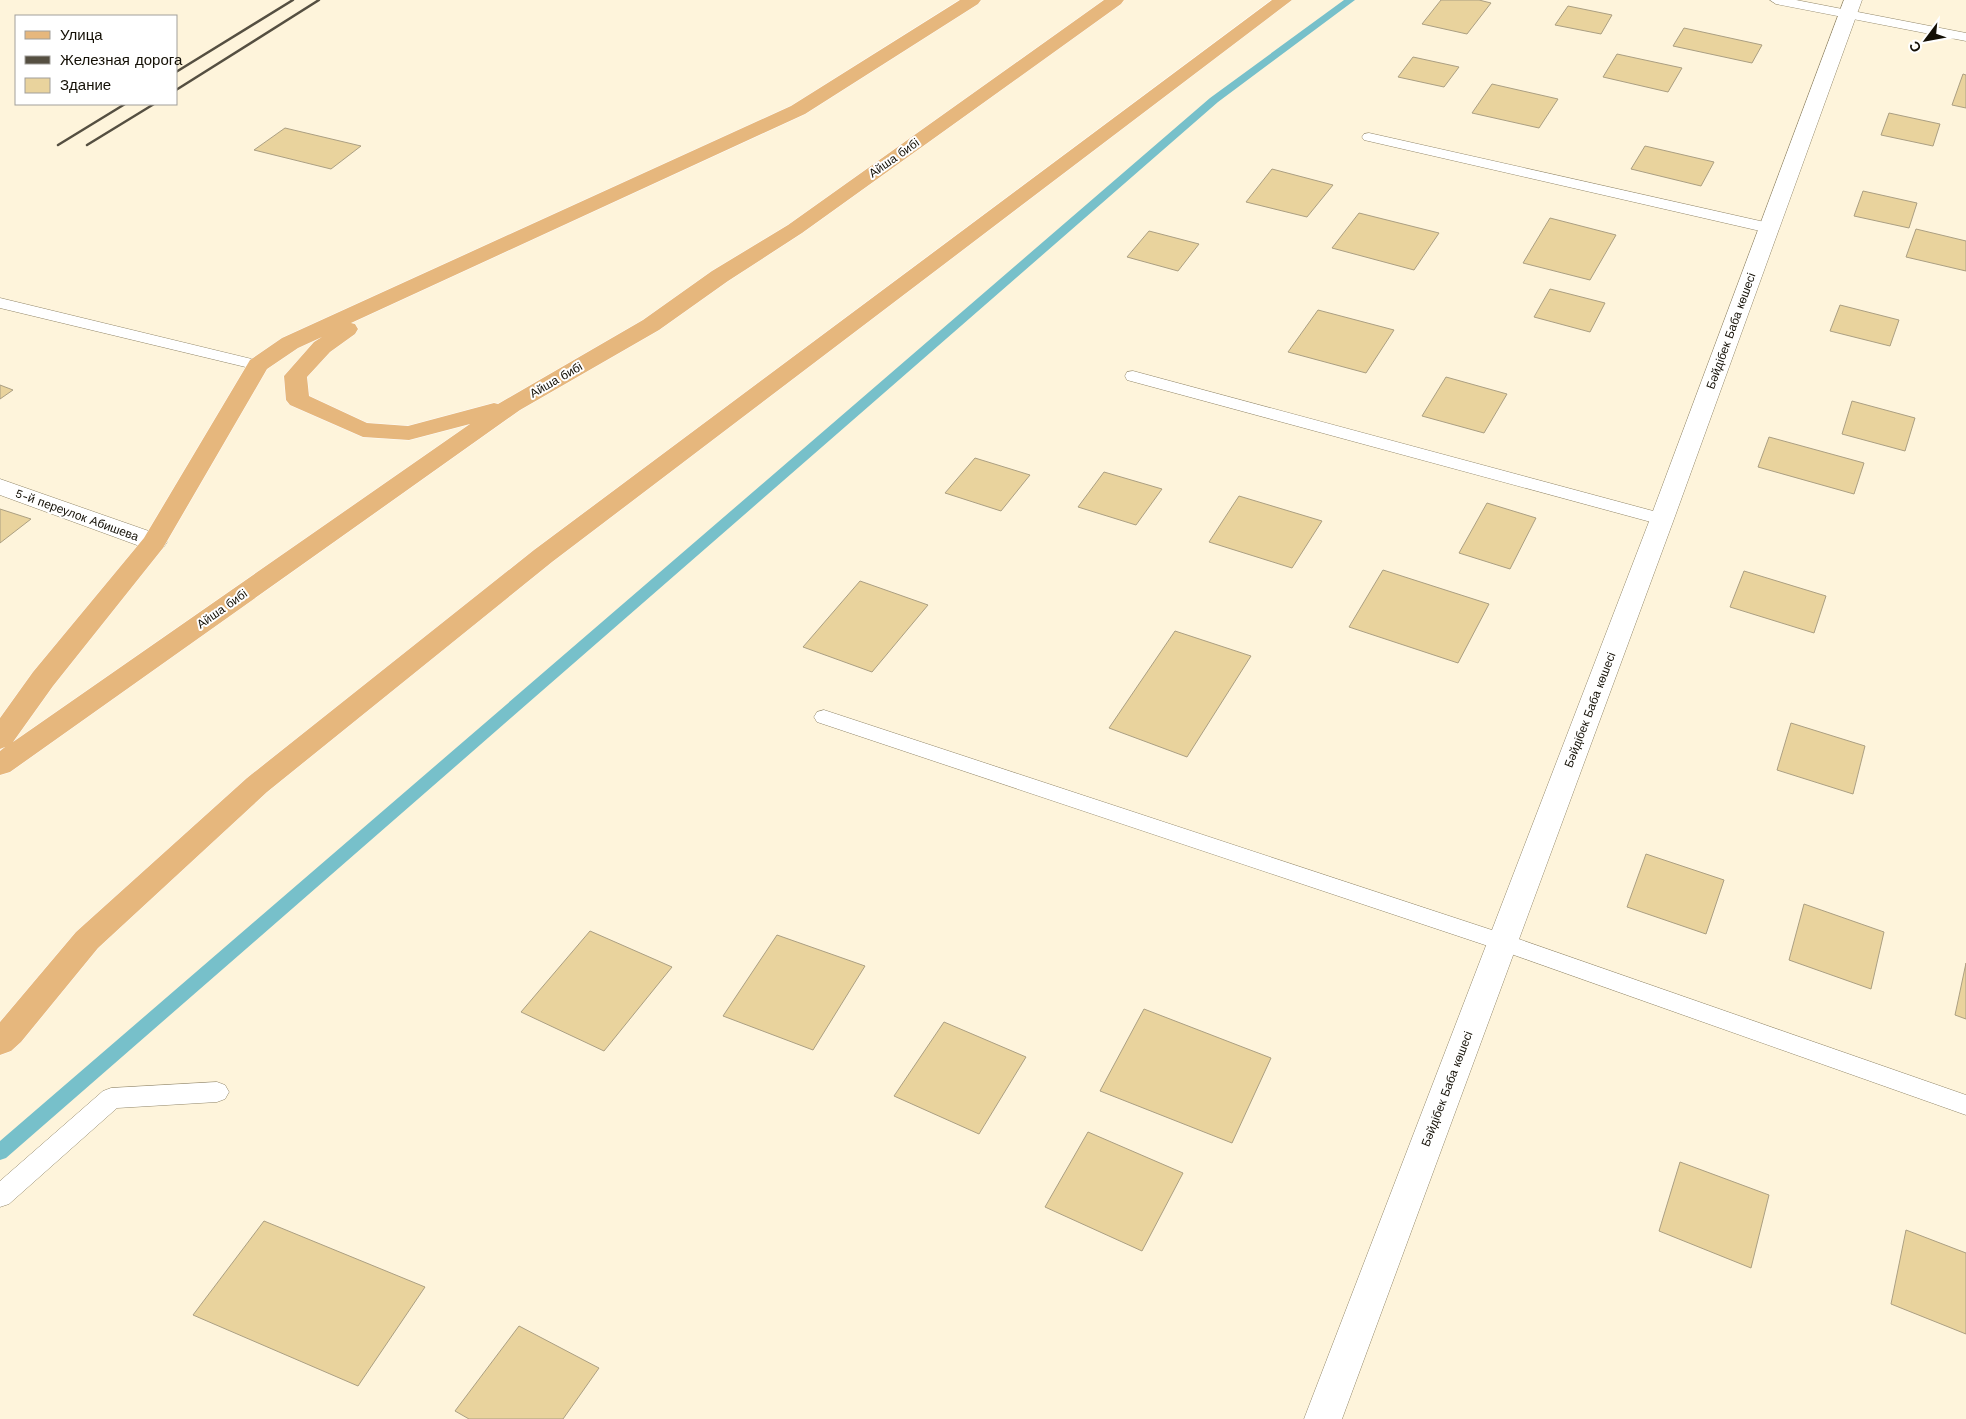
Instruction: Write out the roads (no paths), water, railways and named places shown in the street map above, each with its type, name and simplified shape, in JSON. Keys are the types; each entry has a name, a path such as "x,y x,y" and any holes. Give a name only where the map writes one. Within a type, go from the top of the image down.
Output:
{"main road":[{"path":"0,739 43,680 154,542 258,365 290,343 798,110 972,0"},
{"name":"Айша бибі","path":"0,765 512,405 651,325 720,276 794,228 1115,0"},
{"path":"0,1042 10,1033 87,940 257,785 542,556 1283,0"},
{"path":"399,294 322,347 295,376 298,400 363,430 409,433 512,405"}],"street":[{"name":"Бәйдібек Баба көшесі","path":"1323,1419 1662,519 1850,6"},
{"name":"5-й переулок Абишева","path":"0,487 154,542"}],"lane":[{"path":"1776,0 1850,6 1966,37"},
{"path":"1370,136 1769,228"},
{"path":"0,303 258,365"},
{"path":"1133,376 1662,519"},
{"path":"824,717 1502,942 1966,1105"},
{"path":"0,1196 111,1098 217,1092"}],"waterway":[{"path":"0,1152 1214,100 1350,0"}],"railway":[{"path":"178,71 293,0"},
{"path":"178,89 319,0"},
{"path":"58,145 123,105"},
{"path":"87,145 152,105"}]}
